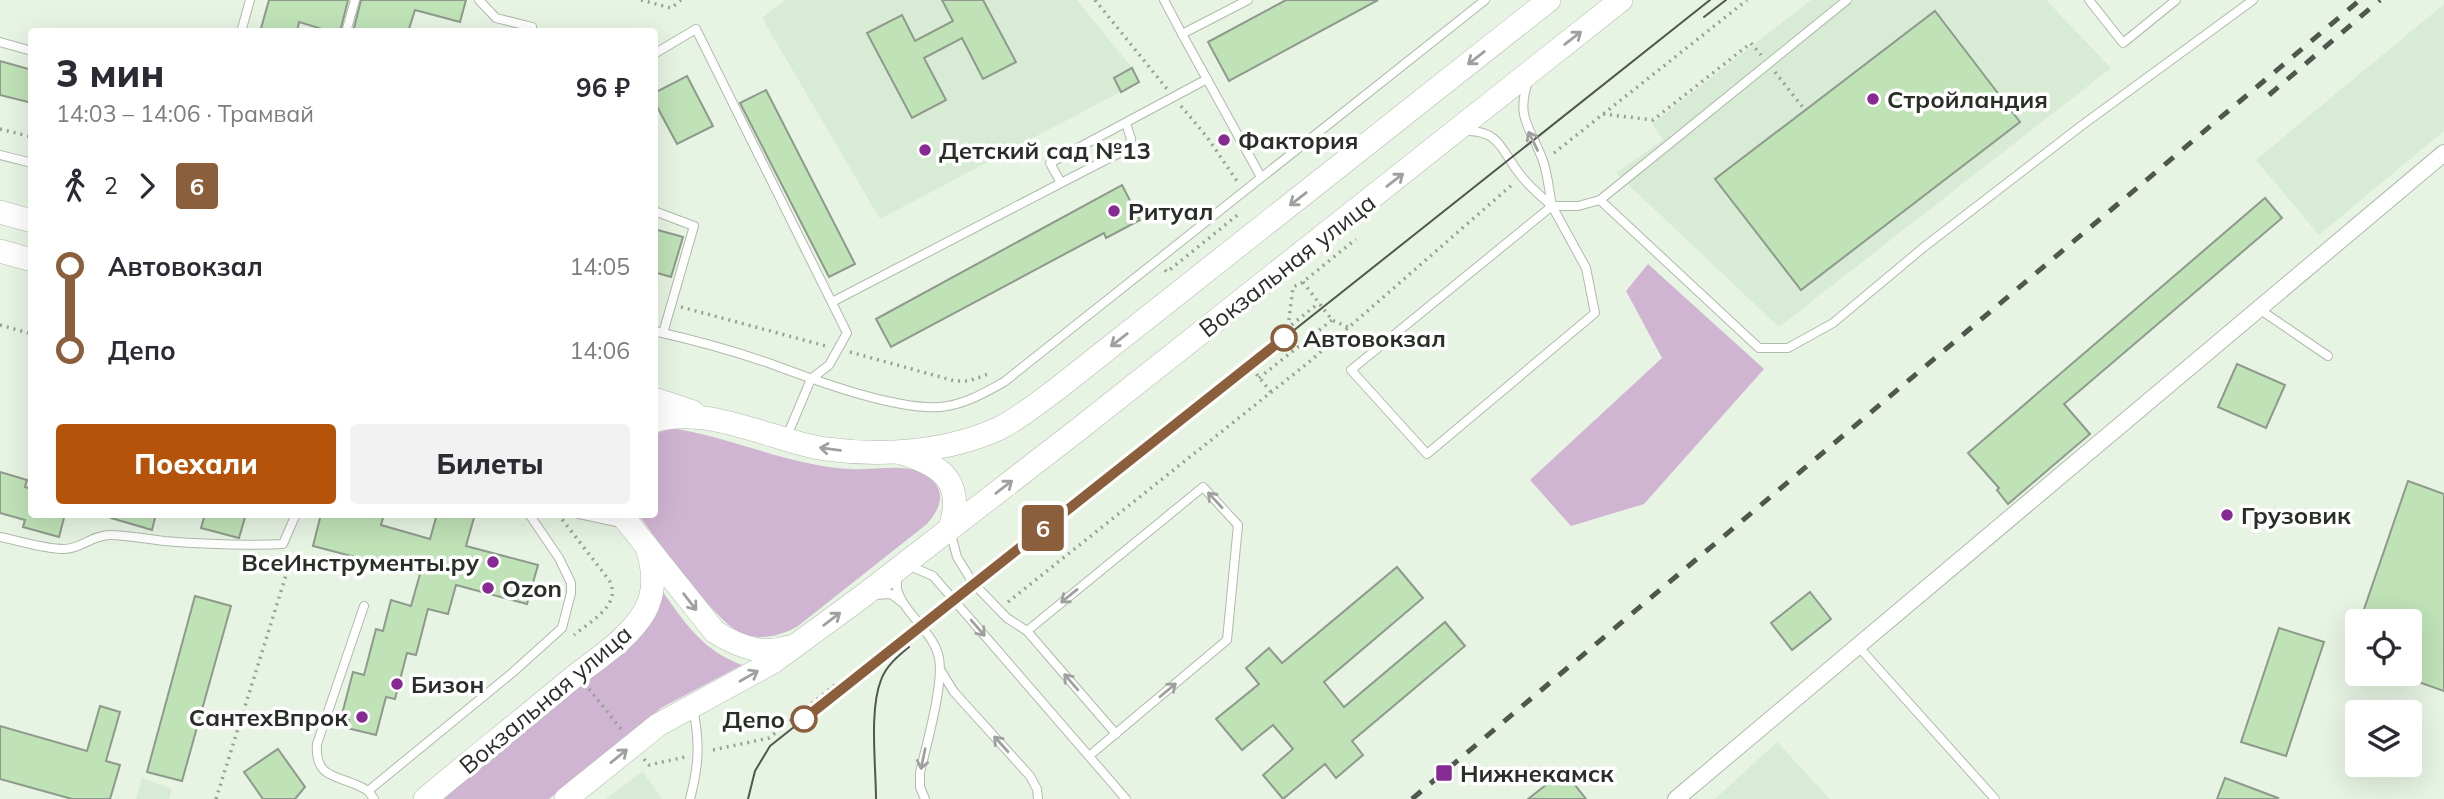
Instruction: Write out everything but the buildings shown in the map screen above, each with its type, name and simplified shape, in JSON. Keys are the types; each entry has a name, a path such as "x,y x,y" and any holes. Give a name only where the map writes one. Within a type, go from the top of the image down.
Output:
{"main road":[{"name":"Вокзальная улица","path":"658,420 674,417 712,419 824,449 853,452 898,452 941,446 1001,427 1029,410 1549,0"},
{"name":"Вокзальная улица","path":"566,799 658,725 737,683 802,642 863,596 1621,0"},
{"path":"0,212 28,220"},
{"path":"0,251 28,259"},
{"path":"658,400 712,419"},
{"name":"Вокзальная улица","path":"898,452 925,460 938,467 947,478 955,500 950,528"},
{"name":"Вокзальная улица","path":"624,519 715,632 761,651 781,649 802,642"},
{"name":"Вокзальная улица","path":"425,799 604,653 635,624 645,610 653,583 653,567 647,548"}],"street":[{"path":"1676,799 2444,152"}],"lane":[{"path":"242,28 250,0"},
{"path":"347,28 355,0"},
{"path":"479,0 496,18 532,28"},
{"path":"1164,0 1261,177"},
{"path":"1182,34 1248,0"},
{"path":"658,212 694,226 672,305 659,332 909,406 941,407 970,401 1004,382 1485,0"},
{"path":"1456,131 1474,130 1488,134 1501,145 1522,177 1552,206 1586,268 1595,313 1427,454 1351,370 1552,206 1578,206 1600,200 1847,0"},
{"path":"2089,0 2123,43 2176,0"},
{"path":"1600,200 1759,348 1787,348 1833,323 1924,247 2253,0"},
{"path":"658,52 696,29 847,334 829,365 811,379 786,439"},
{"path":"0,42 28,50"},
{"path":"1532,71 1522,109 1526,127 1543,161 1552,206"},
{"path":"1061,183 1051,163 1208,79"},
{"path":"832,302 1129,148 1131,139 1126,123"},
{"path":"0,155 28,162"},
{"path":"2259,309 2328,356"},
{"path":"1027,631 1203,487 1238,525 1227,640 1089,756"},
{"path":"0,537 64,549 80,546 89,539 102,535 167,541 283,544 294,518"},
{"path":"368,791 512,673 562,628 571,583 559,558 532,518"},
{"path":"950,528 962,567 998,610 1027,631 1116,734"},
{"path":"904,604 897,589 901,566 921,569 933,576 1126,799"},
{"path":"863,596 891,594 904,604 927,632 938,653 941,671 920,773 920,787 925,799"},
{"path":"363,606 317,744 316,758 327,774 360,785 374,799"},
{"path":"1857,645 1995,799"},
{"path":"941,671 954,692 1030,776 1037,789 1038,799"},
{"path":"690,799 699,753 699,738 692,705"}],"path":[{"path":"641,0 671,8 681,0"},
{"path":"1543,161 1747,0"},
{"path":"1603,114 1653,120 1751,43 1805,110"},
{"path":"0,129 28,136"},
{"path":"1237,180 1255,165"},
{"path":"998,610 1350,328 1522,177"},
{"path":"1288,327 1293,287 1356,239"},
{"path":"1303,282 1332,320 1350,328"},
{"path":"1271,393 1245,361 1319,303"},
{"path":"672,305 955,381 969,381 998,370"},
{"path":"1259,378 1332,320"},
{"path":"0,325 28,333"},
{"path":"216,799 288,569 283,544"},
{"path":"583,681 626,736"},
{"path":"713,750 769,738 835,685"},
{"path":"638,751 649,765 688,756"}],"shaded area":[{"name":"Детский сад №13","path":"785,0 1077,0 1132,68 1139,82 880,219 762,18"},
{"path":"1811,0 2046,0 2111,68 1779,327 1616,173 1663,140 1652,124"},
{"path":"2444,4 2444,131 2319,235 2256,160"},
{"path":"1648,264 1764,369 1644,504 1571,526 1530,480 1662,358 1626,291"},
{"path":"671,428 694,432 828,467 912,470 930,478 939,489 940,501 927,524 798,626 771,636 756,637 741,633 717,614 641,518 658,518 658,433"},
{"path":"662,591 705,644 742,665 661,708 549,799 443,799"},
{"path":"1777,742 1830,799 1715,799"},
{"path":"642,772 662,799 606,799"},
{"path":"142,778 172,789 169,799 136,799"}],"tram line":[{"path":"748,799 755,771 770,746 1710,0"},
{"path":"1704,17 1726,0"},
{"name":"6","path":"804,719 1284,338"},
{"path":"876,799 874,722 877,692 886,670 909,647"}],"railway":[{"path":"1412,799 2360,0"},
{"path":"2269,95 2380,0"}],"place":[{"name":"Стройландия","path":"1873,99"},
{"name":"Фактория","path":"1224,140"},
{"name":"Детский сад №13","path":"925,150"},
{"name":"Ритуал","path":"1114,211"},
{"name":"Автовокзал","path":"1284,338"},
{"name":"Грузовик","path":"2227,515"},
{"name":"ВсеИнструменты.ру","path":"493,562"},
{"name":"Ozon","path":"488,588"},
{"name":"Бизон","path":"397,684"},
{"name":"СантехВпрок","path":"362,717"},
{"name":"Депо","path":"804,719"},
{"name":"Нижнекамск","path":"1444,773"}]}
